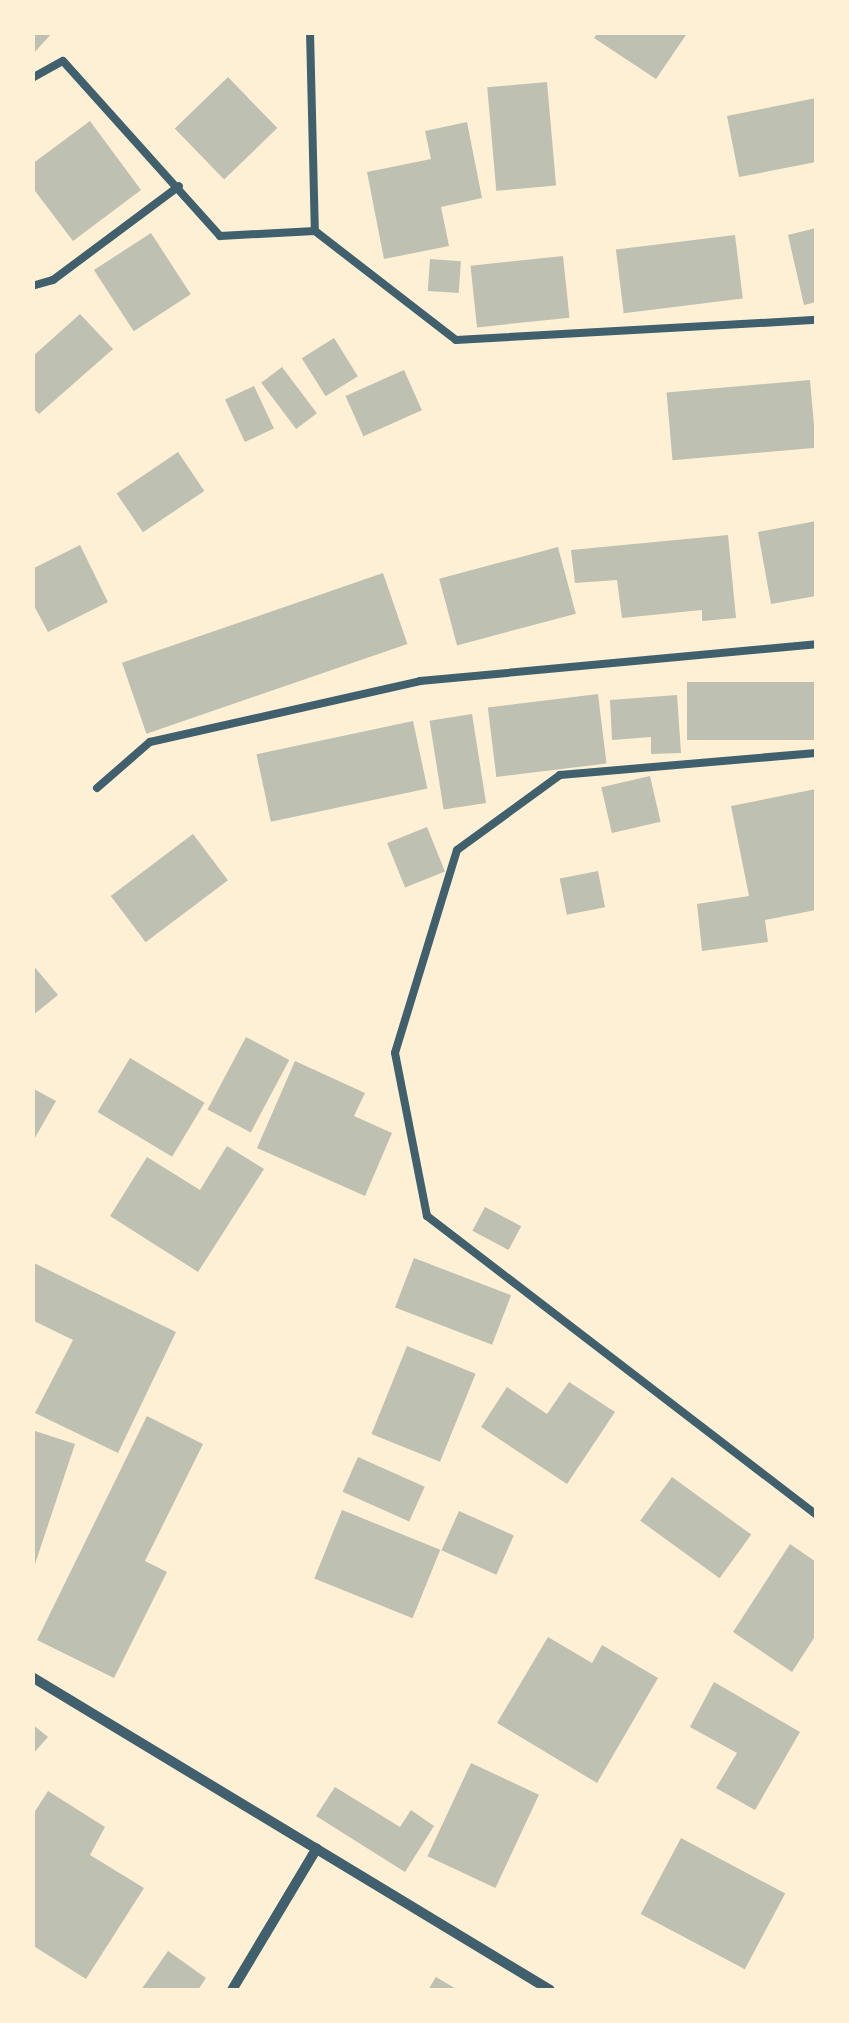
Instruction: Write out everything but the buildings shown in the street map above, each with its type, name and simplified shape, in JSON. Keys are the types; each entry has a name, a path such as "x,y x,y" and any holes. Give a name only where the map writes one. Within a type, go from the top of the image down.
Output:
{"street":[{"path":"32,1677 550,1990"},
{"path":"232,1990 316,1848"}],"lane":[{"path":"310,32 316,231"},
{"path":"32,78 63,61 220,236 316,231 456,340 816,320"},
{"path":"32,286 53,280 179,186"},
{"path":"97,788 150,742 420,682 816,644"},
{"path":"816,754 560,775 457,850 395,1053 427,1216 816,1515"}]}
